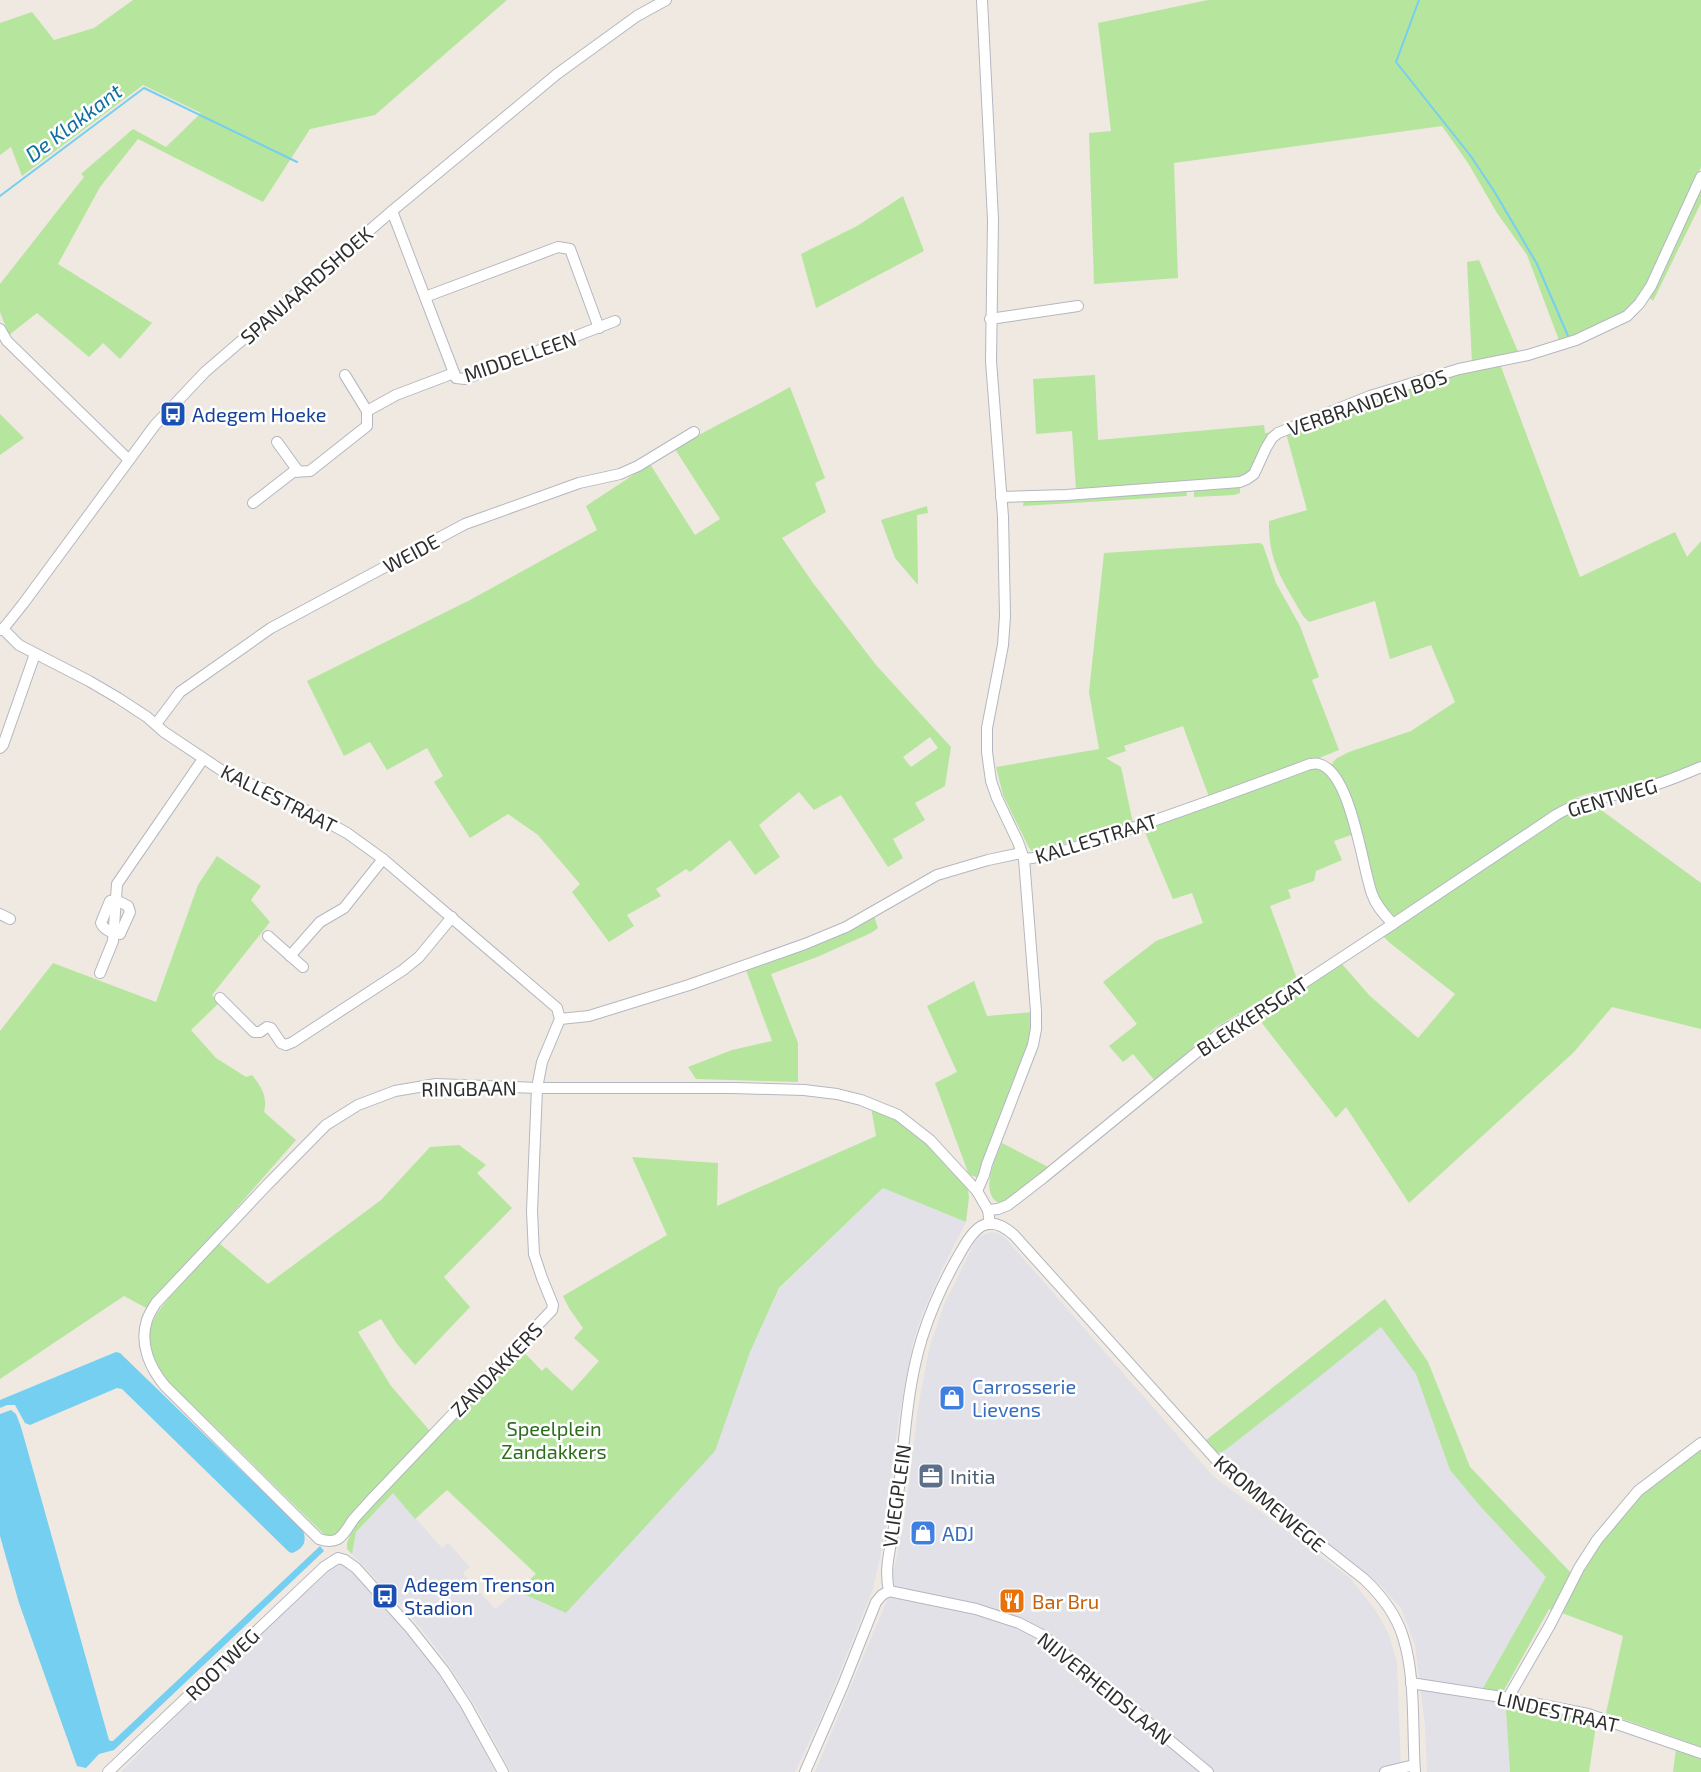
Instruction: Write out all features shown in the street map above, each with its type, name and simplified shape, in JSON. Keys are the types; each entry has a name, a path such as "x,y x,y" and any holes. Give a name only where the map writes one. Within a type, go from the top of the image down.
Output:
{"street":[{"name":"SPANJAARDSHOEK","path":"2,629 156,425 205,372 392,210 565,67 637,16 666,0"},
{"path":"981,0 993,220 991,361 1004,537 1005,616 1003,645 987,728 987,752 991,781 1023,856"},
{"name":"VERBRANDEN BOS","path":"1001,497 1077,495 1240,482 1254,474 1272,438 1285,430 1370,396 1459,369 1550,349 1584,337 1628,316 1645,296 1701,177"},
{"name":"MIDDELLEEN","path":"392,210 456,378 465,379 615,321"},
{"name":"MIDDELLEEN","path":"425,297 558,247 570,249 599,328"},
{"path":"990,318 1078,306"},
{"path":"0,329 7,341 129,460"},
{"path":"367,411 396,395 454,373"},
{"path":"254,503 293,472 310,471 367,426 367,411 345,375"},
{"name":"WEIDE","path":"156,724 180,693 281,623 465,524 579,483 620,474 638,466 694,432"},
{"path":"277,442 298,471"},
{"name":"KALLESTRAAT","path":"2,629 19,645 34,654 118,698 230,776 276,794 347,833 383,859 557,1008 560,1019 589,1016 689,985 805,944 846,927 937,875 988,860 1023,856 1038,857 1188,809 1310,764 1319,764 1328,769 1346,795 1372,896 1381,912 1393,924"},
{"path":"0,748 3,745 34,654"},
{"path":"100,973 113,941 117,884 203,759"},
{"name":"GENTWEG","path":"1498,855 1567,808 1580,802 1643,789 1701,767"},
{"name":"BLEKKERSGAT","path":"988,1210 1003,1208 1034,1185 1224,1030 1282,997 1498,855"},
{"name":"KALLESTRAAT","path":"977,1191 1024,1070 1036,1029 1036,1003 1023,856"},
{"path":"290,956 320,922 344,908 383,859"},
{"path":"0,914 10,920"},
{"path":"220,998 254,1032 260,1032 267,1027 271,1028 281,1043 286,1045 403,970 419,957 452,917"},
{"path":"268,936 303,967"},
{"path":"537,1088 542,1062 560,1019"},
{"name":"RINGBAAN","path":"335,1541 326,1542 319,1539 165,1386 156,1376 147,1358 145,1342 147,1319 156,1303 326,1125 358,1105 395,1091 436,1084 537,1088 733,1088 804,1090 837,1094 869,1102 898,1115 930,1140 977,1191 988,1210 990,1224"},
{"name":"ZANDAKKERS","path":"335,1541 344,1535 354,1518 552,1310 553,1305 534,1254 532,1230 537,1088"},
{"name":"VLIEGPLEIN","path":"889,1591 886,1569 895,1519 909,1400 921,1340 937,1297 964,1247 973,1232 981,1226 990,1224"},
{"name":"KROMMEWEGE","path":"990,1224 1005,1227 1014,1235 1220,1464 1377,1591 1403,1636 1408,1657 1414,1768"},
{"path":"1508,1698 1550,1625 1579,1568 1597,1540 1638,1491 1701,1443"},
{"name":"ROOTWEG","path":"108,1772 324,1567 338,1558 356,1568 431,1653 462,1698 503,1772"},
{"path":"805,1772 831,1716 876,1602 889,1591"},
{"name":"NIJVERHEIDSLAAN","path":"889,1591 976,1610 1019,1623 1044,1636 1208,1772"},
{"name":"LINDESTRAAT","path":"1411,1683 1508,1698 1595,1716 1701,1753"},
{"path":"1385,1772 1414,1768"}],"shaded area":[{"path":"883,1188 966,1222 942,1269 913,1342 898,1423 885,1535 873,1589 828,1702 795,1772 511,1772 477,1709 443,1657 409,1614 352,1554 356,1532 393,1493 442,1548 448,1543 470,1567 463,1573 495,1609 517,1591 567,1613 750,1352 779,1289"},
{"path":"991,1232 1000,1234 1007,1240 1213,1476 1350,1578 1374,1608 1388,1632 1397,1662 1401,1772 815,1772 887,1600 904,1524 918,1407 929,1349 944,1305 974,1244 979,1237"},
{"path":"1385,1299 1428,1362 1470,1467 1571,1573 1552,1610 1549,1609 1503,1692 1507,1702 1510,1772 1427,1772 1425,1726 1415,1645 1401,1608 1381,1586 1255,1489 1205,1441"},
{"path":"332,1564 345,1564 416,1640 456,1698 495,1772 121,1772 226,1665"}],"green space":[{"path":"133,0 507,0 375,115 310,129 263,202 138,139 100,187 58,264 152,323 120,359 103,343 89,357 37,313 9,335 0,312 0,284 84,177 81,174 133,129 166,147 201,113 143,85 22,176 11,147 0,155 0,23 32,12 54,40 94,28"},
{"path":"1208,0 1701,0 1701,167 1647,283 1634,304 1625,312 1560,343 1527,255 1497,213 1468,163 1442,126 1174,163 1178,278 1094,284 1089,133 1111,131 1098,23"},
{"path":"1701,188 1701,203 1653,301 1648,296"},
{"path":"903,196 924,251 816,308 801,254 857,226"},
{"path":"1479,260 1519,354 1472,363 1467,262"},
{"path":"1500,364 1580,577 1675,532 1687,557 1701,541 1701,761 1642,784 1578,797 1553,810 1397,917 1382,906 1332,766 1333,762 1349,752 1411,731 1455,702 1431,645 1390,659 1375,601 1309,622 1303,616 1278,571 1271,548 1269,521 1307,510 1286,433 1391,393 1444,377"},
{"path":"1095,375 1098,440 1264,425 1265,433 1274,432 1247,477 1076,490 1072,431 1036,434 1033,379"},
{"path":"790,387 825,478 815,483 826,512 782,538 813,583 876,665 951,747 945,786 915,803 925,820 893,839 903,858 888,867 841,795 814,810 799,792 759,825 780,857 755,875 730,840 690,872 686,869 656,889 661,896 627,915 634,926 609,942 572,892 580,884 538,835 508,814 470,838 434,782 443,776 427,748 387,770 370,742 344,756 307,681 470,600 597,530 586,506 650,464 695,535 720,519 675,449","holes":["930,737 938,748 911,767 903,757"]},
{"path":"0,414 24,438 0,455"},
{"path":"1240,485 1240,493 1234,495 1194,497 1194,488"},
{"path":"1186,489 1187,496 1023,506 1024,500"},
{"path":"927,506 928,513 917,515 918,585 895,558 881,520"},
{"path":"1260,543 1263,545 1276,583 1300,626 1319,677 1312,680 1339,750 1209,797 1183,726 1124,746 1126,751 1106,758 1121,767 1133,823 1041,851 1032,851 1003,795 996,767 1099,749 1089,692 1104,553"},
{"path":"1316,767 1329,775 1343,797 1354,834 1334,841 1342,860 1316,871 1314,881 1288,890 1291,898 1270,906 1297,979 1216,1027 1155,1081 1133,1054 1123,1062 1109,1046 1137,1024 1103,982 1156,941 1203,923 1192,893 1173,899 1144,830"},
{"path":"1593,804 1701,883 1701,1029 1612,1007 1574,1052 1409,1203 1346,1107 1336,1118 1258,1018 1342,964 1369,995 1418,1038 1455,994 1382,935 1554,820"},
{"path":"217,856 261,886 251,900 270,922 212,995 219,1003 191,1030 216,1058 246,1077 252,1075 263,1092 264,1112 296,1140 148,1309 124,1296 0,1379 0,1031 53,963 156,1002 198,885"},
{"path":"874,916 878,928 871,933 771,974 798,1043 798,1082 696,1079 688,1067 732,1050 772,1041 746,970"},
{"path":"974,981 987,1016 1033,1012 1030,1045 982,1172 976,1177 969,1175 935,1083 957,1072 927,1006"},
{"name":"Speelplein Zandakkers","path":"871,1107 896,1119 931,1145 961,1180 968,1190 969,1197 966,1222 883,1188 779,1288 750,1352 715,1451 566,1613 517,1591 536,1574 447,1490 415,1519 393,1493 356,1532 352,1554 347,1549 355,1522 520,1348 542,1371 546,1367 572,1391 599,1361 574,1338 583,1328 563,1296 667,1235 632,1157 718,1163 717,1206 876,1136"},
{"path":"1002,1143 1050,1168 1004,1205 991,1195 989,1187 992,1169"},
{"path":"459,1145 486,1165 477,1173 512,1208 444,1277 470,1307 415,1365 397,1344 381,1319 358,1332 391,1386 430,1431 346,1521 338,1536 329,1539 169,1382 152,1354 149,1342 153,1320 180,1285 219,1243 268,1284 381,1200 430,1147"},
{"path":"1385,1299 1428,1362 1470,1467 1571,1573 1552,1610 1549,1609 1503,1692 1482,1690 1546,1577 1450,1470 1416,1374 1381,1327 1224,1451 1217,1453 1205,1441"},
{"path":"1701,1449 1701,1747 1606,1713 1623,1636 1562,1613 1580,1574 1598,1547 1640,1496"},
{"path":"1507,1702 1591,1717 1596,1725 1589,1772 1510,1772"},
{"path":"1676,1749 1701,1758 1701,1772 1673,1772"}],"water":[{"path":"116,1352 120,1353 303,1530 305,1538 302,1547 292,1553 289,1552 122,1389 117,1388 30,1425 25,1423 15,1405 0,1408 0,1400"},
{"path":"11,1410 16,1414 21,1427 111,1741 320,1546 324,1551 114,1750 99,1754 86,1768 77,1766 19,1603 0,1536 0,1414"}],"waterway":[{"path":"1419,0 1396,62 1470,155 1494,191 1537,264 1568,336"},
{"name":"De Klakkant","path":"0,196 144,88 297,162"}],"place":[{"name":"Adegem Hoeke","path":"173,414"},
{"name":"Carrosserie Lievens","path":"952,1398"},
{"name":"Initia","path":"931,1476"},
{"name":"ADJ","path":"923,1533"},
{"name":"Adegem Trenson Stadion","path":"385,1596"},
{"name":"Bar Bru","path":"1012,1601"}]}
